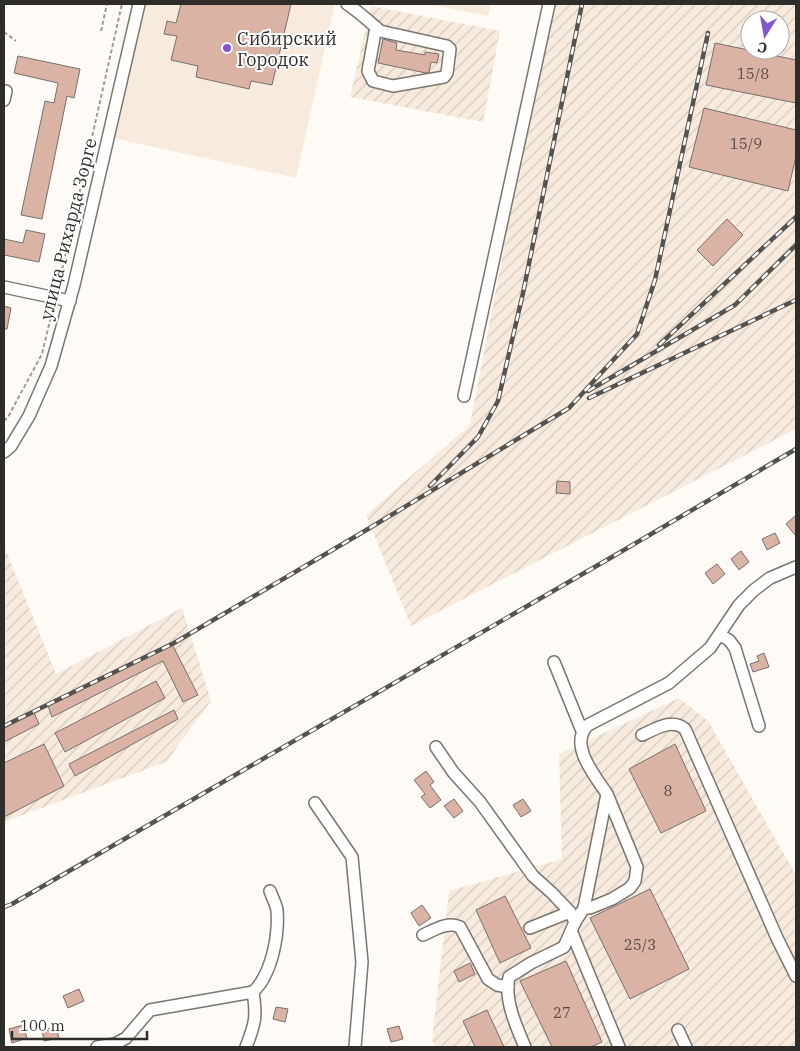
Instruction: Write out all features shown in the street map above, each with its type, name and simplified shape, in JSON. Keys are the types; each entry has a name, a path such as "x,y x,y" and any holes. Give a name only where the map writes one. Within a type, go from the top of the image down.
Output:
{"street":[{"name":"улица Рихарда Зорге","path":"4,452 11,446 32,408 51,366 70,301 139,4"},
{"path":"348,4 380,30 447,46 450,49 447,73 444,77 392,86 373,81 368,71 376,27"},
{"path":"464,396 549,4"},
{"path":"4,287 70,301"},
{"path":"584,908 590,908 612,899 630,888 635,881 637,867 606,794 591,770 579,744 582,731 588,725 669,683 710,648 739,605 754,590 770,578 796,568"},
{"path":"720,635 735,648 759,726"},
{"path":"554,662 582,731"},
{"path":"642,735 668,724 679,725 685,729 777,938 796,976"},
{"path":"436,747 453,772 480,802 534,876 552,893 572,923 619,1047"},
{"path":"525,1047 512,1013 508,987 509,977 531,963 564,947 572,923 584,908 606,794"},
{"path":"315,803 352,857 362,962 355,1047"},
{"path":"97,1047 114,1044 126,1038 150,1010 253,992 264,979 271,960 277,928 276,908 270,892"},
{"path":"530,928 572,923"},
{"path":"423,935 455,924 460,926 488,979 497,985 508,987"},
{"path":"246,1047 255,1024 253,992"},
{"path":"678,1030 686,1047"}],"path":[{"path":"101,31 107,4"},
{"path":"4,420 8,417 42,354 122,4"},
{"path":"4,32 16,41"}],"shaded area":[{"path":"144,4 335,4 296,178 113,138"},
{"path":"427,4 491,4 488,16"},
{"path":"551,4 796,4 796,429 411,626 366,515 470,425"},
{"path":"371,6 500,31 483,122 350,97"},
{"path":"4,546 56,674 182,608 211,701 166,762 4,822"},
{"path":"679,698 708,721 796,875 796,1047 436,1047 432,1040 449,891 562,859 559,754"}],"building":[{"name":"Сибирский Городок","path":"181,4 291,4 272,85 251,81 249,89 196,77 198,66 171,60 177,36 164,34 167,21 176,23"},
{"path":"383,39 397,43 396,50 425,55 425,52 439,54 437,63 431,62 429,72 426,73 378,63"},
{"path":"715,43 740,48 740,60 796,60 796,103 706,85"},
{"path":"18,56 80,69 74,98 67,96 42,219 21,215 45,101 54,103 58,83 14,73"},
{"path":"704,108 796,130 796,156 788,191 689,167"},
{"path":"727,219 743,235 713,266 697,250"},
{"path":"26,230 45,234 39,262 4,255 4,239 23,243"},
{"path":"4,306 11,308 7,329 4,329"},
{"path":"557,481 570,482 570,494 556,493"},
{"path":"796,515 796,536 786,524"},
{"path":"775,533 780,543 767,550 762,539"},
{"path":"741,551 749,562 739,570 731,559"},
{"path":"717,564 725,574 713,584 705,573"},
{"path":"172,644 198,695 183,702 163,661 52,717 48,706"},
{"path":"764,653 769,667 753,672 750,664 759,661 757,656"},
{"path":"156,681 165,698 65,752 55,733"},
{"path":"174,710 178,719 75,776 69,764"},
{"path":"34,713 39,724 4,742 4,728"},
{"path":"44,744 64,786 4,817 4,763"},
{"path":"675,744 706,811 661,833 629,769"},
{"path":"426,771 434,782 430,785 441,800 430,808 421,797 425,794 414,780"},
{"path":"454,799 463,811 454,818 444,806"},
{"path":"523,799 531,811 521,817 513,805"},
{"path":"650,889 689,969 630,999 590,918"},
{"path":"505,896 531,948 500,963 476,910"},
{"path":"422,905 431,918 419,926 411,913"},
{"path":"566,961 602,1042 591,1047 552,1047 520,981"},
{"path":"470,963 475,974 459,982 454,971"},
{"path":"79,989 84,1001 68,1008 63,996"},
{"path":"276,1007 288,1009 285,1022 273,1019"},
{"path":"487,1010 504,1047 475,1047 463,1021"},
{"path":"23,1025 27,1038 12,1043 9,1029"},
{"path":"399,1026 403,1039 391,1042 387,1029"},
{"path":"56,1027 59,1038 44,1041 42,1030"}],"railway":[{"path":"430,486 478,437 498,401 523,293 582,4"},
{"path":"4,726 174,643 569,408 637,334 655,280 708,33"},
{"path":"659,345 796,217"},
{"path":"588,391 735,305 796,245"},
{"path":"589,398 796,300"},
{"path":"4,907 796,449"}],"place":[{"name":"Сибирский Городок","path":"227,48"}]}
